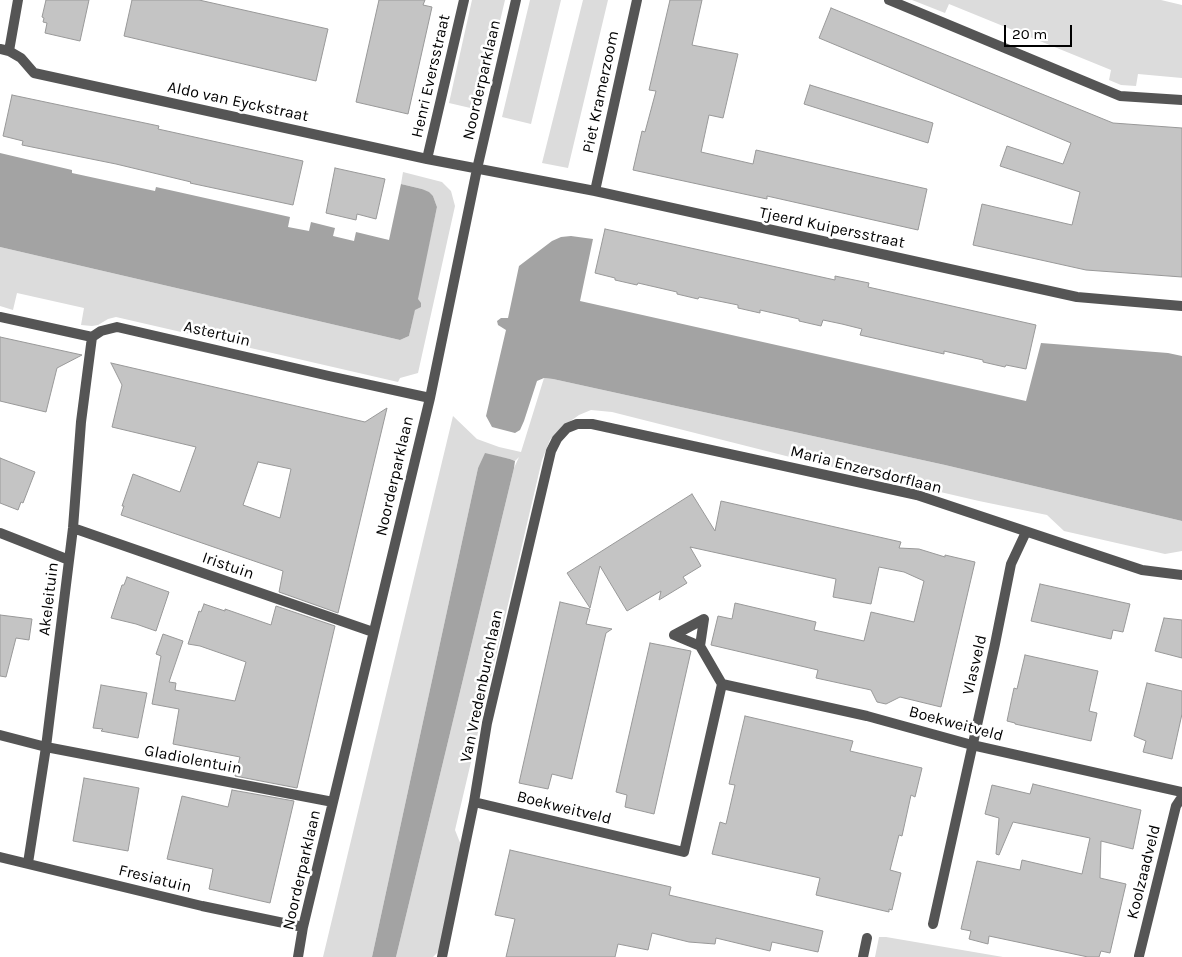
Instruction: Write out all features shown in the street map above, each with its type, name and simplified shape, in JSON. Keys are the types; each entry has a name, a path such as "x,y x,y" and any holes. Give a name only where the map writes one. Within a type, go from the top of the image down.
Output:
{"street":[{"path":"4,50 18,0"},
{"name":"Henri Eversstraat","path":"427,159 464,0"},
{"name":"Noorderparklaan","path":"298,957 303,928 430,398 477,169 516,0"},
{"name":"Piet Kramerzoom","path":"595,191 637,0"},
{"path":"889,0 1120,96 1182,100"},
{"name":"Aldo van Eyckstraat","path":"4,50 21,58 34,72 477,169"},
{"name":"Tjeerd Kuipersstraat","path":"477,169 595,191 1077,297 1182,306"},
{"path":"0,317 92,337"},
{"name":"Astertuin","path":"92,337 101,331 118,327 430,398"},
{"name":"Akeleituin","path":"28,863 46,747 73,528 81,422 92,337"},
{"name":"Maria Enzersdorflaan","path":"567,428 578,424 592,424 917,496 1142,570 1182,576"},
{"name":"Van Vredenburchlaan","path":"442,957 474,802 486,723 551,451 557,439 567,428"},
{"name":"Iristuin","path":"73,528 373,632"},
{"name":"Vlasveld","path":"933,924 1011,564 1026,532"},
{"path":"0,534 69,560"},
{"path":"700,646 722,684"},
{"name":"Boekweitveld","path":"474,802 684,852 722,684 867,716 972,745 1182,792"},
{"name":"Gladiolentuin","path":"0,735 46,747 333,802"},
{"name":"Koolzaadveld","path":"1139,956 1176,806 1182,797"},
{"name":"Fresiatuin","path":"0,857 202,906 303,928"},
{"path":"863,957 867,938"}],"shaded area":[{"path":"472,0 505,0 479,110 449,103"},
{"path":"530,0 561,0 531,124 502,117"},
{"path":"583,0 608,0 568,168 542,163"},
{"path":"912,0 1161,0 1182,5 1182,78 1138,74 1136,86 1121,85 1109,80 1111,70 949,4 945,13"},
{"path":"0,153 72,170 72,173 155,191 156,187 290,217 288,227 309,231 311,222 335,228 333,236 354,241 356,232 389,240 401,184 422,189 433,196 437,207 418,299 421,307 415,310 409,336 400,340 0,247"},
{"path":"403,172 442,182 451,191 455,206 418,373 400,378 398,382 116,317 98,325 81,325 84,308 17,293 13,310 0,306 0,247 400,340 409,336 437,207 433,196 422,189 401,184"},
{"path":"571,236 593,239 580,301 1026,401 1041,343 1168,353 1182,356 1182,521 945,465 553,379 544,378 537,381 520,430 515,433 492,427 486,416 506,330 498,325 497,321 501,318 508,318 519,266 552,241 561,237"},
{"path":"544,378 945,465 1182,521 1182,551 1165,554 1064,531 1047,515 790,457 612,412 591,410 579,415 562,427 550,440 542,460 455,830 461,845 442,948 433,957 396,957 514,468 519,457 515,461 485,454 478,468 372,957 323,957 453,416 477,439 521,452"},
{"path":"485,453 515,461 514,468 396,957 372,957 478,468"},
{"path":"879,937 886,937 1003,957 875,957"}],"building":[{"path":"46,0 89,0 80,41 45,33 47,23 43,22 44,18 42,17"},
{"path":"132,0 199,0 328,29 316,81 124,36"},
{"path":"379,0 425,0 423,5 432,7 408,114 356,102"},
{"path":"670,0 702,0 692,45 738,54 723,118 709,115 701,152 753,164 756,150 927,189 918,230 767,196 767,199 633,170 642,131 645,132 656,91 649,90"},
{"path":"831,8 1113,123 1182,128 1182,277 1086,270 973,245 982,204 1072,225 1080,192 1000,166 1007,146 1063,164 1071,143 819,38"},
{"path":"810,85 933,123 928,143 804,104"},
{"path":"12,95 159,126 158,129 303,161 293,205 190,183 116,164 22,145 23,141 3,136"},
{"path":"335,168 385,179 376,219 357,214 356,220 326,213"},
{"path":"605,229 835,280 835,276 869,283 868,287 1036,325 1026,369 1006,365 1005,367 944,351 944,354 860,335 862,329 842,324 823,320 821,326 760,310 760,313 738,308 738,305 699,297 698,299 638,283 637,285 615,280 615,278 595,273"},
{"path":"0,337 82,355 57,368 46,412 0,401"},
{"path":"111,363 365,422 387,408 338,613 279,592 283,571 121,515 124,506 122,506 133,474 180,492 196,447 112,427 122,385","holes":["258,462 291,469 280,518 243,505"]},
{"path":"0,458 35,472 23,503 21,502 18,510 0,503"},
{"path":"692,494 715,531 721,501 901,542 899,548 919,549 945,557 945,555 975,562 941,707 900,697 886,704 877,702 871,690 816,678 818,670 711,645 718,616 732,619 735,603 816,622 814,630 864,641 871,612 914,622 924,581 904,572 879,567 871,604 833,597 836,579 690,547 701,566 683,577 687,583 659,600 661,591 627,611 600,566 590,608 567,573"},
{"path":"127,577 169,592 156,631 111,618 122,585 124,585"},
{"path":"1040,584 1130,604 1123,632 1113,630 1111,639 1031,621"},
{"path":"560,602 590,609 586,624 612,629 606,633 572,779 552,774 548,789 519,783"},
{"path":"204,604 225,611 225,609 271,625 276,606 335,626 297,788 235,776 240,757 173,744 179,709 152,704 161,656 156,654 163,634 183,641 169,682 176,683 175,690 235,701 246,662 200,646 188,644 199,611 201,612"},
{"path":"0,615 32,619 29,640 16,638 6,677 0,676"},
{"path":"1164,618 1182,620 1182,658 1155,651"},
{"path":"650,643 691,651 654,814 625,807 627,795 616,792"},
{"path":"1025,655 1098,671 1089,711 1097,713 1091,741 1007,721 1014,688 1017,689"},
{"path":"1147,683 1182,691 1182,714 1172,759 1143,752 1146,741 1134,736"},
{"path":"101,685 147,693 138,738 93,728"},
{"path":"745,716 853,741 850,751 922,768 915,797 911,795 902,836 899,835 890,870 901,873 892,910 889,909 889,912 816,895 820,878 712,854 720,822 726,824 735,785 729,784"},
{"path":"84,778 139,788 128,851 73,841"},
{"path":"1033,784 1141,810 1133,849 1101,841 1100,878 1126,884 1110,953 1101,951 1099,957 1088,957 989,936 988,944 969,939 971,931 961,929 977,861 1020,870 1022,860 1082,874 1090,838 1013,822 999,855 996,854 999,818 985,814 992,785 1030,794"},
{"path":"232,790 294,801 270,903 209,889 213,869 167,859 182,796 228,807"},
{"path":"510,850 671,887 669,895 823,931 818,952 772,942 770,951 716,938 715,944 689,942 652,933 648,950 618,944 615,957 506,957 515,919 495,915"}]}
